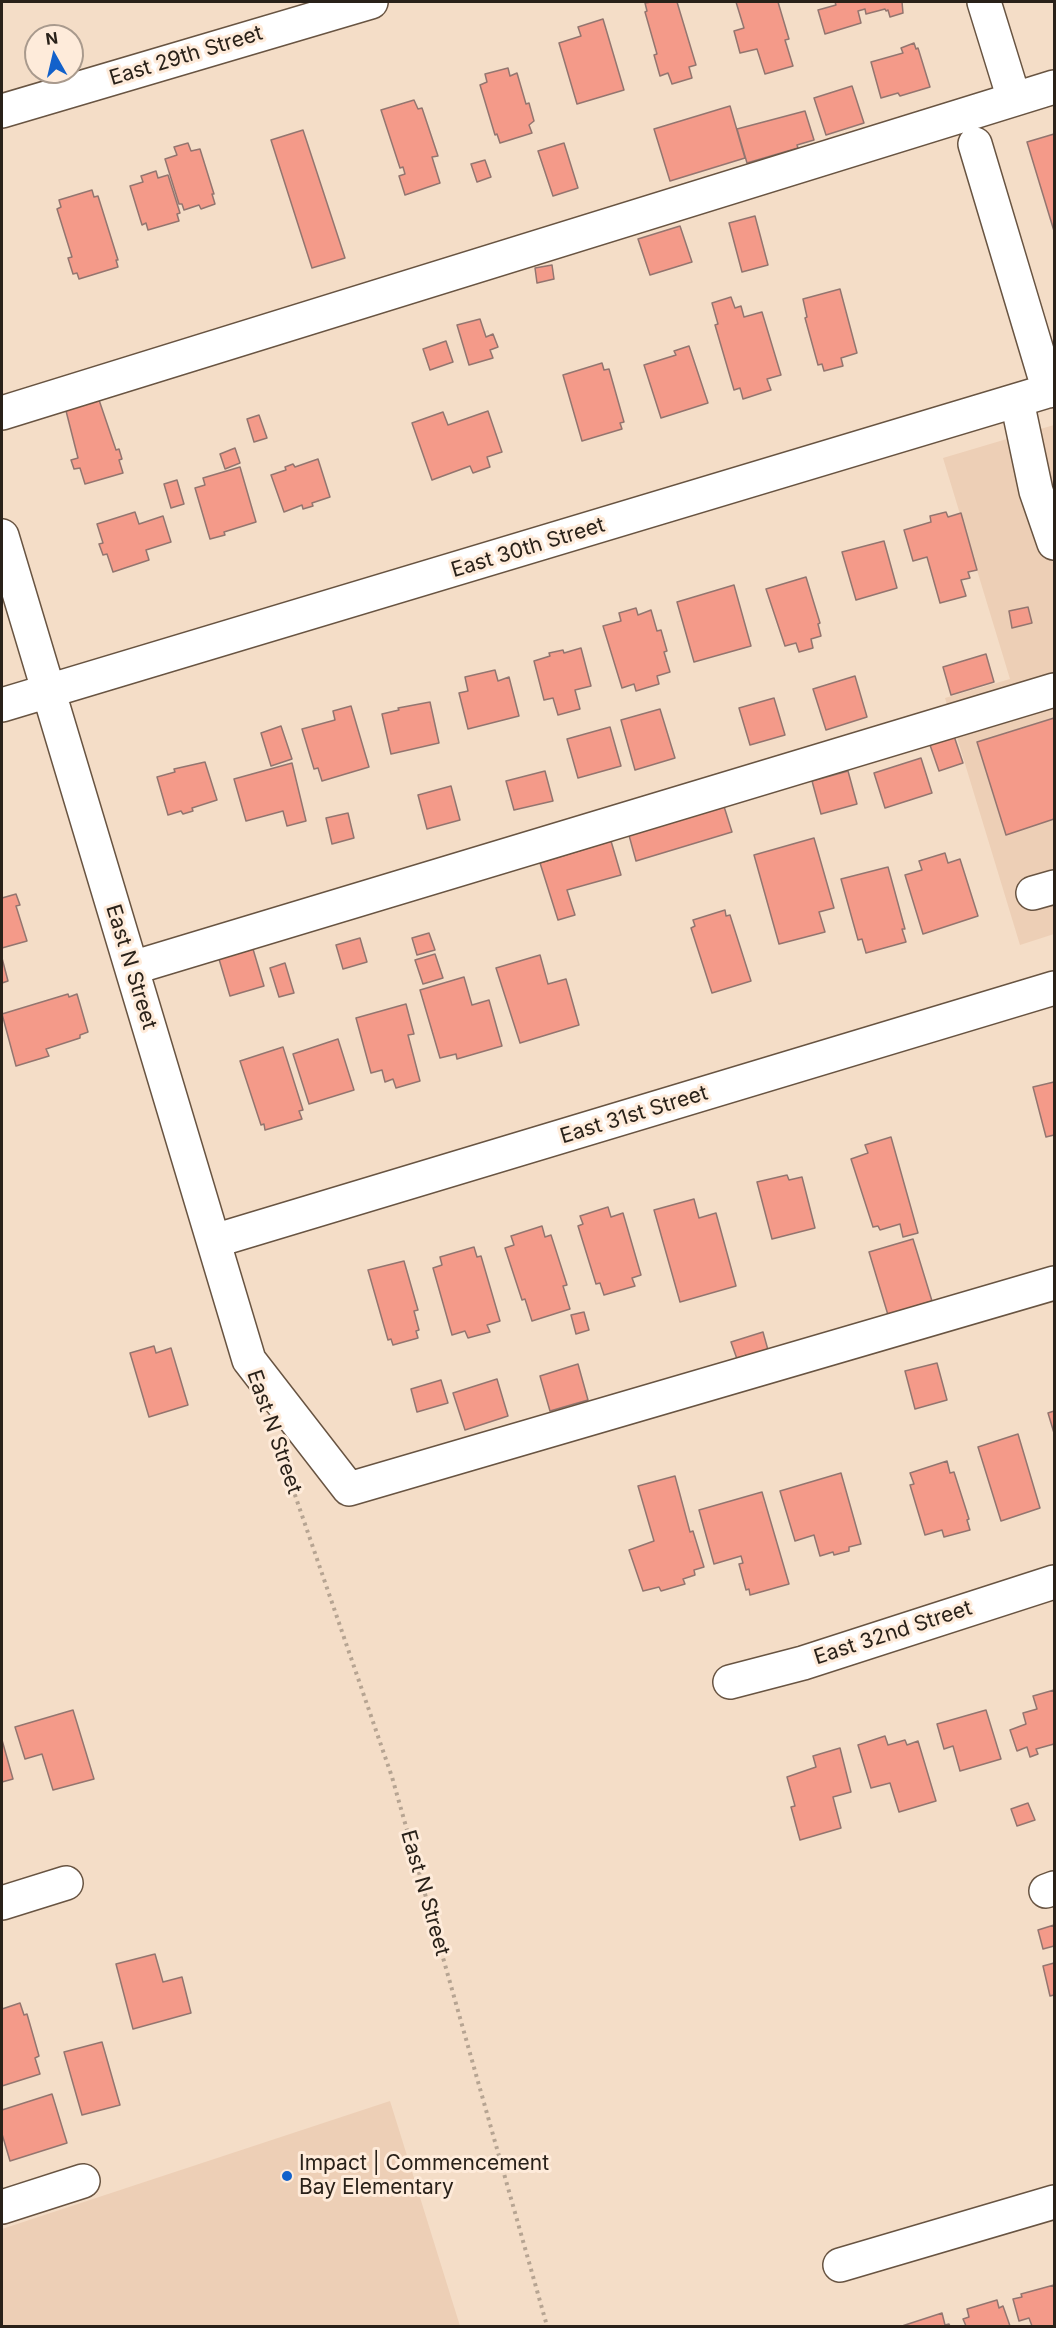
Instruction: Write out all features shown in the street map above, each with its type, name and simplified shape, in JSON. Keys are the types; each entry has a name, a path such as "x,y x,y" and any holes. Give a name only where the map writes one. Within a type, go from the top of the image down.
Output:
{"street":[{"name":"East 29th Street","path":"2,111 371,2"},
{"path":"984,2 1014,99"},
{"path":"2,412 1054,87"},
{"path":"975,144 1052,390"},
{"name":"East 30th Street","path":"2,705 1052,390"},
{"path":"1017,401 1036,491 1054,543"},
{"name":"East N Street","path":"2,536 249,1360 349,1489 1054,1283"},
{"path":"132,968 1054,690"},
{"name":"East 31st Street","path":"214,1241 1054,988"},
{"name":"East 32nd Street","path":"730,1682 803,1663 1054,1582"},
{"path":"2,1903 66,1883"},
{"path":"2,2207 83,2181"},
{"path":"840,2265 1054,2202"}],"path":[{"name":"East N Street","path":"284,1461 392,1777 547,2326"}],"shaded area":[{"path":"1054,425 1054,934 1020,945 945,698 1010,679 943,458"},
{"name":"Impact | Commencement Bay Elementary","path":"390,2101 460,2326 2,2326 2,2229"}],"building":[{"path":"677,2 696,65 689,67 692,78 672,84 668,73 660,76 654,55 657,54 645,12 647,11 645,3"},
{"path":"736,2 778,2 789,39 785,40 793,66 765,74 757,49 740,53 734,31 744,28"},
{"path":"835,2 902,2 903,13 890,17 888,10 885,9 866,14 865,9 858,11 861,23 825,34 818,10 836,5"},
{"path":"603,19 624,90 577,104 559,43 581,36 578,27"},
{"path":"914,43 916,49 918,48 930,87 900,96 898,93 881,98 871,62 903,53 901,48"},
{"path":"508,68 510,76 517,73 526,104 529,103 534,121 529,125 532,133 500,143 497,134 495,135 480,85 487,82 485,74"},
{"path":"852,86 864,123 826,135 814,98"},
{"path":"414,100 418,109 422,108 438,156 432,157 440,183 405,195 399,176 405,174 403,167 400,168 381,110"},
{"path":"730,106 745,158 670,181 654,129"},
{"path":"805,111 814,140 797,145 798,148 747,163 737,129"},
{"path":"303,130 345,258 312,268 271,140"},
{"path":"1054,134 1054,231 1027,142"},
{"path":"188,143 191,151 200,149 214,194 212,194 215,204 201,209 199,205 184,210 182,204 179,204 165,159 177,155 174,147"},
{"path":"564,143 578,188 553,196 538,151"},
{"path":"485,160 491,177 477,182 471,164"},
{"path":"156,171 158,178 168,175 180,213 177,214 179,221 148,230 146,223 142,225 130,186 143,182 141,176"},
{"path":"92,190 94,197 98,196 118,260 116,260 118,267 79,279 77,273 73,274 68,258 72,257 57,209 61,207 59,200"},
{"path":"755,216 768,265 742,272 729,223"},
{"path":"680,226 692,262 650,275 638,239"},
{"path":"552,265 554,279 537,283 535,268"},
{"path":"840,289 857,353 841,358 843,366 824,371 822,364 818,365 805,318 807,317 803,299"},
{"path":"731,297 735,308 741,306 744,317 762,312 781,375 767,379 771,390 743,399 740,388 734,390 715,325 718,324 712,303"},
{"path":"480,319 486,337 493,334 498,347 490,350 493,358 469,365 457,325"},
{"path":"446,341 453,362 430,370 423,349"},
{"path":"689,346 708,403 661,418 644,365 676,355 674,351"},
{"path":"602,363 604,370 609,369 624,422 620,423 622,429 582,441 563,375"},
{"path":"97,394 116,450 119,449 122,459 119,460 123,473 85,484 80,468 74,469 71,460 78,458 64,403"},
{"path":"488,411 502,452 487,457 490,467 473,473 470,466 432,480 412,423 443,412 448,425"},
{"path":"259,415 267,438 254,442 247,419"},
{"path":"235,448 240,463 225,469 220,454"},
{"path":"318,459 330,497 312,503 313,506 303,509 302,505 284,512 271,475 286,470 285,467 293,464 295,467"},
{"path":"240,467 256,522 210,539 195,488 205,485 203,478"},
{"path":"177,480 184,504 171,508 164,484"},
{"path":"135,512 139,524 163,516 171,542 146,550 149,560 113,572 107,554 103,555 99,544 103,543 97,524"},
{"path":"946,512 948,517 961,513 977,570 968,572 970,578 961,580 966,596 940,603 927,557 913,561 904,530 931,522 930,516"},
{"path":"884,541 897,588 856,600 842,552"},
{"path":"806,577 820,623 818,624 821,636 811,639 813,648 799,652 796,643 785,646 766,589"},
{"path":"734,585 751,646 694,662 677,602"},
{"path":"1028,607 1032,623 1012,628 1009,611"},
{"path":"636,608 638,615 651,610 657,631 661,630 670,672 657,676 659,684 636,691 634,684 622,688 603,626 621,621 619,613"},
{"path":"581,648 591,686 575,690 580,709 558,715 553,698 544,700 534,661 550,656 549,653 563,650 564,653"},
{"path":"986,654 994,682 951,695 943,667"},
{"path":"495,670 498,681 509,677 519,716 468,729 459,693 468,691 465,677"},
{"path":"855,676 867,717 826,730 813,689"},
{"path":"774,698 785,735 750,745 739,708"},
{"path":"430,702 439,743 391,754 382,714 399,710 398,708"},
{"path":"351,706 369,767 322,781 318,768 314,769 302,729 335,720 333,711"},
{"path":"660,709 675,758 635,770 621,720"},
{"path":"1054,718 1054,819 1006,835 977,742"},
{"path":"281,726 292,759 271,766 261,733"},
{"path":"610,727 621,766 578,778 567,739"},
{"path":"954,736 963,763 939,771 930,745"},
{"path":"921,758 932,793 885,808 874,773"},
{"path":"205,762 217,800 192,808 193,811 183,814 181,811 168,815 157,777 175,772 174,769"},
{"path":"292,763 306,821 287,826 283,811 246,821 234,779"},
{"path":"545,771 553,801 514,810 506,781"},
{"path":"848,771 857,804 821,814 812,781"},
{"path":"451,786 460,820 427,829 418,795"},
{"path":"722,800 732,832 636,861 627,828"},
{"path":"348,813 354,838 332,844 326,818"},
{"path":"814,838 834,908 819,912 825,932 779,944 754,855"},
{"path":"611,841 621,875 567,890 575,915 558,920 540,863"},
{"path":"945,853 948,863 960,859 978,916 923,934 905,875 922,870 919,861"},
{"path":"888,867 905,929 902,929 906,942 866,953 862,939 858,940 841,879"},
{"path":"16,894 20,905 16,906 27,941 2,948 2,898"},
{"path":"725,910 726,916 730,915 751,981 712,993 691,928 695,926 693,920"},
{"path":"429,933 435,950 417,955 412,938"},
{"path":"360,938 367,962 343,969 336,945"},
{"path":"253,949 264,986 230,996 219,959"},
{"path":"435,954 443,978 423,984 415,960"},
{"path":"540,955 548,984 566,979 579,1025 520,1043 496,968"},
{"path":"2,958 8,981 2,983"},
{"path":"285,963 294,993 279,997 270,968"},
{"path":"464,977 472,1005 489,1000 502,1046 457,1059 456,1054 440,1058 420,990"},
{"path":"68,994 69,997 77,994 88,1032 80,1035 80,1038 46,1049 49,1056 16,1066 2,1014"},
{"path":"406,1004 414,1034 408,1035 420,1081 396,1088 393,1079 385,1082 382,1070 371,1073 356,1018"},
{"path":"338,1039 354,1090 309,1104 293,1054"},
{"path":"283,1047 303,1110 299,1111 302,1119 265,1130 264,1124 261,1125 240,1061"},
{"path":"1054,1082 1054,1135 1046,1137 1033,1087"},
{"path":"891,1137 918,1233 903,1237 900,1224 880,1230 878,1226 873,1227 851,1159 868,1153 865,1145"},
{"path":"787,1175 789,1180 802,1177 815,1228 772,1239 757,1182"},
{"path":"694,1199 699,1218 716,1213 736,1286 680,1302 654,1210"},
{"path":"608,1207 611,1217 623,1213 641,1275 632,1278 635,1286 604,1295 600,1283 596,1284 578,1226 583,1224 580,1216"},
{"path":"542,1226 545,1237 551,1235 567,1285 563,1286 570,1309 532,1321 525,1299 522,1300 505,1248 514,1245 511,1236"},
{"path":"913,1239 932,1301 888,1315 869,1252"},
{"path":"474,1247 477,1257 481,1256 500,1321 487,1325 490,1332 468,1338 465,1331 452,1335 433,1268 442,1265 440,1257"},
{"path":"404,1261 418,1310 414,1311 419,1330 416,1331 418,1338 393,1345 391,1339 388,1340 368,1270"},
{"path":"584,1312 589,1330 576,1334 571,1315"},
{"path":"763,1332 768,1350 737,1359 731,1342"},
{"path":"154,1346 156,1353 171,1348 188,1405 149,1417 130,1353"},
{"path":"937,1363 947,1400 915,1409 905,1371"},
{"path":"578,1364 588,1400 550,1411 540,1376"},
{"path":"497,1379 508,1416 465,1430 453,1393"},
{"path":"441,1380 448,1403 417,1412 411,1389"},
{"path":"1054,1411 1054,1433 1048,1413"},
{"path":"1018,1434 1040,1508 1001,1521 978,1447"},
{"path":"947,1461 950,1473 954,1472 969,1519 967,1520 970,1530 944,1537 942,1530 925,1535 910,1485 914,1484 910,1473"},
{"path":"841,1473 861,1544 849,1547 849,1551 820,1556 814,1535 795,1541 780,1491"},
{"path":"675,1476 690,1532 693,1531 704,1567 694,1570 695,1575 683,1579 685,1584 661,1591 659,1587 643,1591 629,1550 654,1541 638,1486"},
{"path":"762,1492 789,1584 750,1595 749,1589 746,1590 739,1564 743,1563 741,1556 714,1564 699,1510"},
{"path":"1054,1690 1054,1744 1036,1749 1038,1754 1030,1757 1027,1747 1017,1751 1010,1730 1026,1724 1023,1713 1037,1709 1033,1696"},
{"path":"73,1710 94,1779 53,1790 42,1754 25,1759 15,1727"},
{"path":"986,1710 1001,1759 960,1771 953,1746 944,1749 937,1724"},
{"path":"885,1736 888,1745 905,1740 907,1745 918,1741 936,1801 899,1812 890,1783 871,1788 858,1745"},
{"path":"2,1740 13,1779 2,1782"},
{"path":"840,1748 851,1792 833,1797 841,1828 800,1840 791,1807 795,1806 787,1777 816,1767 813,1756"},
{"path":"1028,1803 1035,1820 1017,1826 1011,1809"},
{"path":"1054,1925 1054,1946 1043,1949 1038,1930"},
{"path":"155,1954 163,1982 182,1977 191,2013 133,2029 116,1964"},
{"path":"1054,1963 1054,1995 1050,1996 1043,1966"},
{"path":"20,2003 24,2015 27,2014 39,2056 35,2058 40,2074 2,2086 2,2009"},
{"path":"102,2042 120,2105 82,2115 64,2052"},
{"path":"52,2094 67,2143 10,2161 2,2134 2,2110"},
{"path":"1054,2285 1054,2326 1032,2326 1029,2318 1019,2321 1013,2299 1022,2297 1021,2294"},
{"path":"997,2300 999,2308 1003,2306 1010,2326 966,2326 963,2319 969,2317 967,2309"},
{"path":"942,2313 945,2325 950,2326 902,2326"}],"place":[{"name":"Impact | Commencement Bay Elementary","path":"287,2176"}]}
